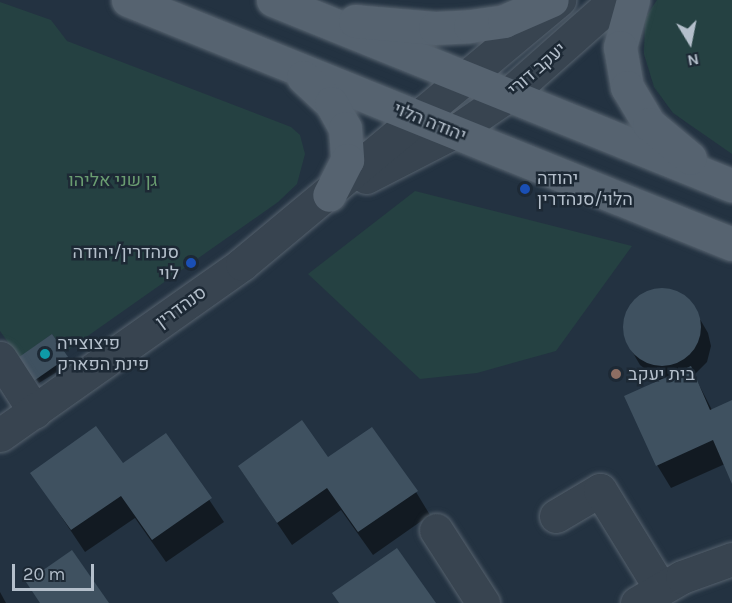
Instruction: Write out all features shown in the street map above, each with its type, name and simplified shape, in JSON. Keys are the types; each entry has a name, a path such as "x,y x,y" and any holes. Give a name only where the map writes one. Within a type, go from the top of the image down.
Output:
{"main road":[{"name":"יהודה הלוי","path":"128,0 732,244"},
{"path":"273,0 725,182"},
{"path":"312,16 449,28 504,21 552,0"},
{"path":"633,0 620,47 621,67 632,99 649,124 725,182"},
{"path":"288,64 331,103 345,128 347,160 329,195"}],"street":[{"name":"יעקב דורי","path":"417,117 468,79 560,0"},
{"name":"יעקב דורי","path":"454,132 508,95 615,0"},
{"name":"סנהדרין","path":"0,435 242,264 329,195 417,117"},
{"name":"סנהדרין","path":"329,195 454,132"},
{"path":"0,358 35,412"},
{"path":"556,516 600,490 649,596 682,577 732,559"},
{"path":"436,530 483,603"}],"green space":[{"path":"657,0 732,0 732,154 673,113 654,87 644,54 645,18"},
{"name":"גן שני אליהו","path":"0,2 51,20 67,41 291,127 300,135 305,154 297,184 278,202 65,352 52,334 19,358 0,331"},
{"path":"415,191 632,246 556,351 477,373 420,379 308,274"}],"building":[{"path":"662,288 677,291 689,300 698,312 701,327 698,342 689,354 677,363 662,366 647,363 635,354 626,342 623,327 626,312 635,300 647,291"},
{"name":"פיצוצייה פינת הפארק","path":"52,334 68,357 34,380 18,358"},
{"path":"691,366 710,410 732,400 732,484 713,440 656,466 624,396"},
{"path":"302,420 328,457 372,427 418,491 358,532 327,488 277,523 238,466"},
{"path":"96,426 123,463 166,433 212,498 152,540 121,496 71,530 30,473"},
{"path":"397,548 436,603 339,603 332,593"},
{"path":"72,550 109,603 40,603 26,582"}],"place":[{"name":"יהודה הלוי/סנהדרין","path":"525,189"},
{"name":"סנהדרין/יהודה לוי","path":"191,263"},
{"name":"פיצוצייה פינת הפארק","path":"45,354"},
{"name":"בית יעקב","path":"616,374"}]}
